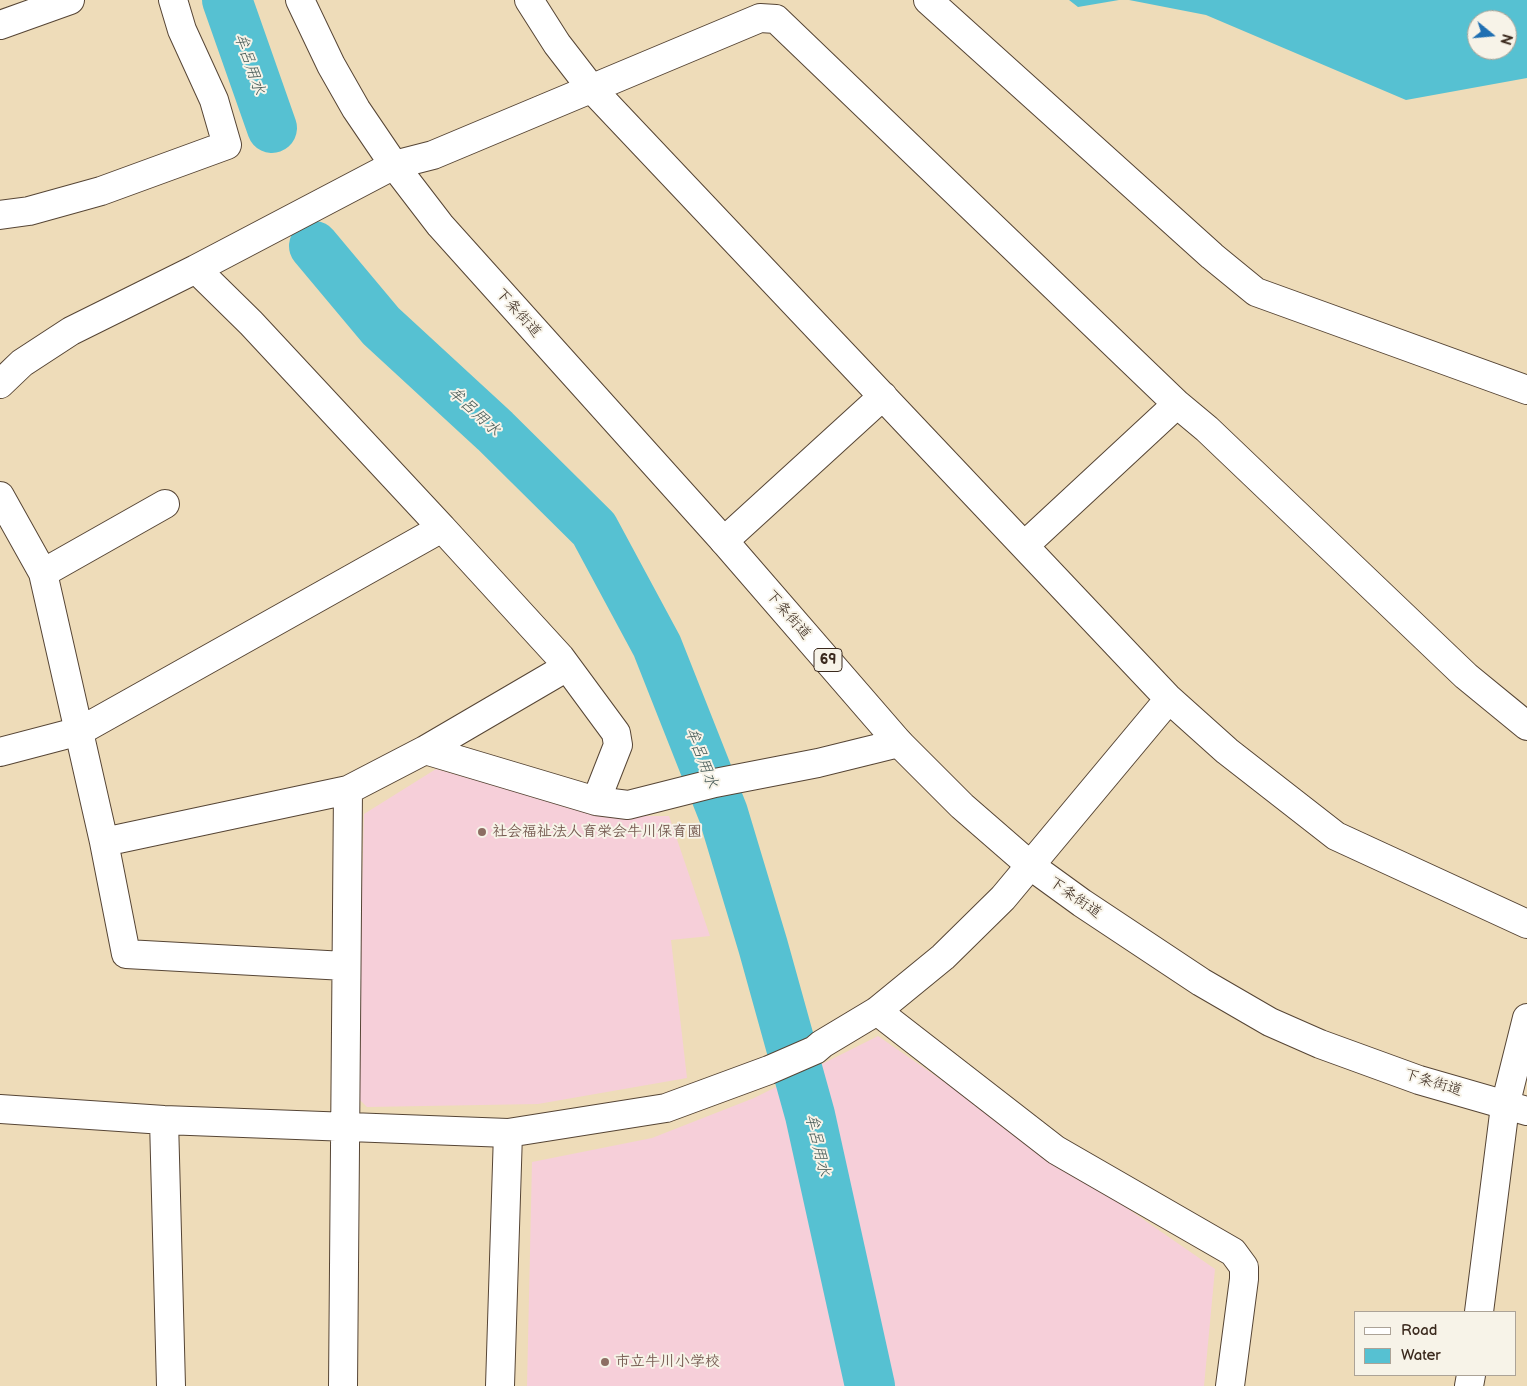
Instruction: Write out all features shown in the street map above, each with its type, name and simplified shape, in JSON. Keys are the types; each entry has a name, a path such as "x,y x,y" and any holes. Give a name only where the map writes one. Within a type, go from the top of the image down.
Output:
{"street":[{"path":"0,25 70,0"},
{"path":"0,215 29,211 101,190 227,145 214,100 182,30 173,0"},
{"name":"下条街道","path":"300,0 331,64 356,109 394,165 440,225 724,541 898,743 962,806 1031,866 1141,944 1270,1022 1365,1061 1516,1108"},
{"path":"529,0 557,44 586,83 1169,699 1227,751 1336,836 1527,924"},
{"path":"928,0 1212,256 1256,292 1527,390"},
{"path":"0,384 22,363 71,331 196,269 394,165 432,155 586,83 760,18 776,19 1177,404 1207,429 1466,676 1527,726"},
{"path":"196,269 251,323 442,528 566,667 616,733 618,745 596,801"},
{"path":"724,541 883,396"},
{"path":"1025,545 1177,404"},
{"path":"0,496 43,573 80,731 126,954 345,966"},
{"path":"43,573 165,504"},
{"path":"0,752 80,731 442,528"},
{"path":"104,842 348,790 426,750 566,667"},
{"path":"0,1109 164,1120 508,1133 666,1108 769,1070 815,1050 877,1011 971,931 1031,866 1169,699"},
{"path":"426,750 596,801 628,805 715,783 809,765 898,743"},
{"path":"343,1386 345,966 348,790"},
{"path":"877,1011 1056,1150 1233,1252 1244,1267 1244,1279 1230,1386"},
{"path":"1479,1311 1516,1108 1527,1018"},
{"path":"164,1120 171,1386"},
{"path":"500,1386 508,1133"}],"shaded area":[{"path":"436,769 605,816 669,816 710,936 671,940 687,1078 538,1104 367,1107 356,1096 364,814"},
{"path":"878,1036 1215,1269 1204,1386 527,1386 532,1162 652,1138 754,1098"}],"water":[{"path":"1069,0 1119,0 1078,7"},
{"path":"1129,0 1527,0 1527,78 1406,100 1206,15"}],"waterway":[{"name":"牟呂用水","path":"227,0 272,128"},
{"name":"牟呂用水","path":"314,246 381,326 495,431 594,529 657,646 723,813 763,946 810,1115 870,1386"}],"place":[{"name":"社会福祉法人育栄会牛川保育園","path":"482,832"},
{"name":"市立牛川小学校","path":"605,1362"}]}
